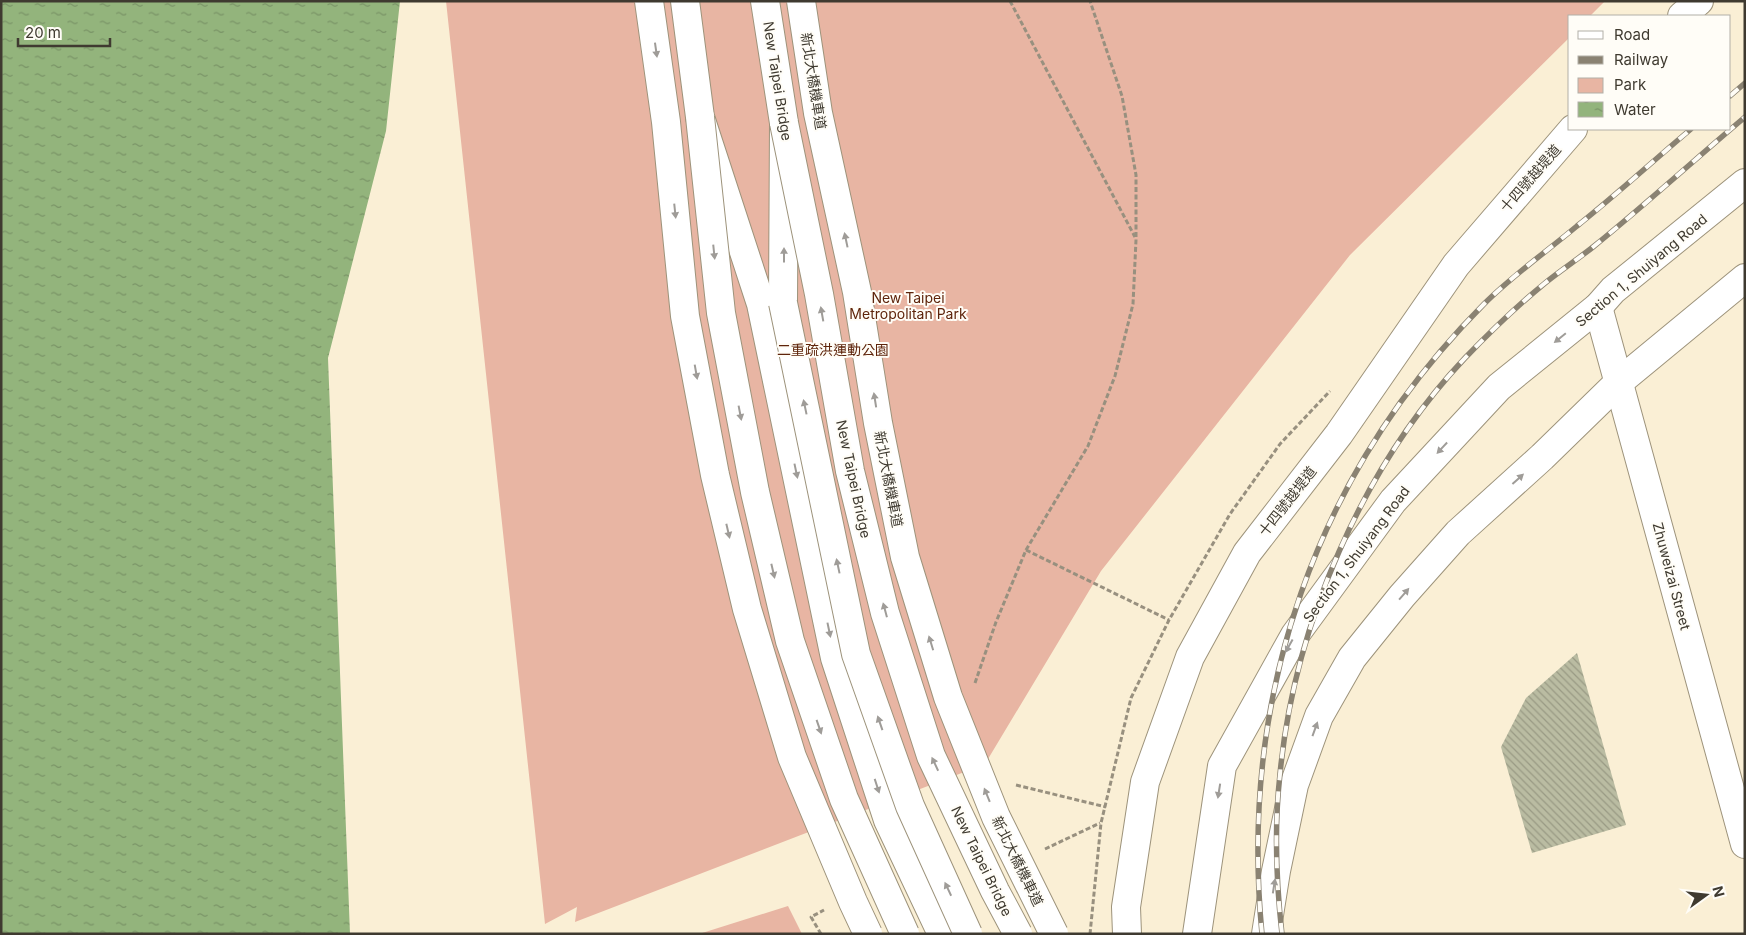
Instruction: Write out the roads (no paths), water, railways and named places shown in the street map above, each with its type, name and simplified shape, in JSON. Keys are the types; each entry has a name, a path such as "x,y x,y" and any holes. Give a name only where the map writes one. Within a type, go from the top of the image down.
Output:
{"main road":[{"path":"650,1 666,122 685,316 715,475 747,609 792,757 868,934"},
{"path":"685,1 700,117 721,312 754,492 790,641 844,800 905,934"},
{"name":"New Taipei Bridge","path":"765,1 784,124 819,294 850,471 885,613 931,756 995,891 1018,934"},
{"name":"新北大橋機車道","path":"801,1 818,113 857,292 878,422 905,557 948,697 996,817 1054,934"},
{"path":"1683,15 1699,1"},
{"path":"700,117 761,304 835,658 888,820 942,934"},
{"path":"784,124 784,304 856,654 910,806 968,934"},
{"name":"十四號越堤道","path":"1127,934 1126,907 1145,782 1190,657 1247,553 1339,434 1456,265 1572,130"},
{"name":"Section 1, Shuiyang Road","path":"1197,934 1222,766 1295,635 1393,501 1499,387 1598,307 1613,290 1745,183"},
{"path":"1266,934 1276,871 1294,785 1319,716 1352,658 1402,596 1458,533 1542,457 1619,382 1745,278"},
{"name":"Zhuweizai Street","path":"1598,307 1745,844"}],"water":[{"path":"1,1 400,1 386,131 328,358 350,934 1,934"}],"railway":[{"path":"1731,95 1745,83"},
{"path":"1731,129 1745,117"},
{"path":"1262,934 1258,845 1263,759 1278,674 1301,593 1333,515 1375,441 1425,370 1484,304 1518,273 1606,202 1690,130"},
{"path":"1282,934 1278,894 1276,834 1280,774 1288,718 1300,662 1318,606 1339,551 1365,499 1395,448 1428,401 1465,358 1514,310 1551,278 1612,231 1730,130"}],"park label":[{"name":"New Taipei Metropolitan Park","path":"908,306"},
{"name":"二重疏洪運動公園","path":"833,349"}]}
